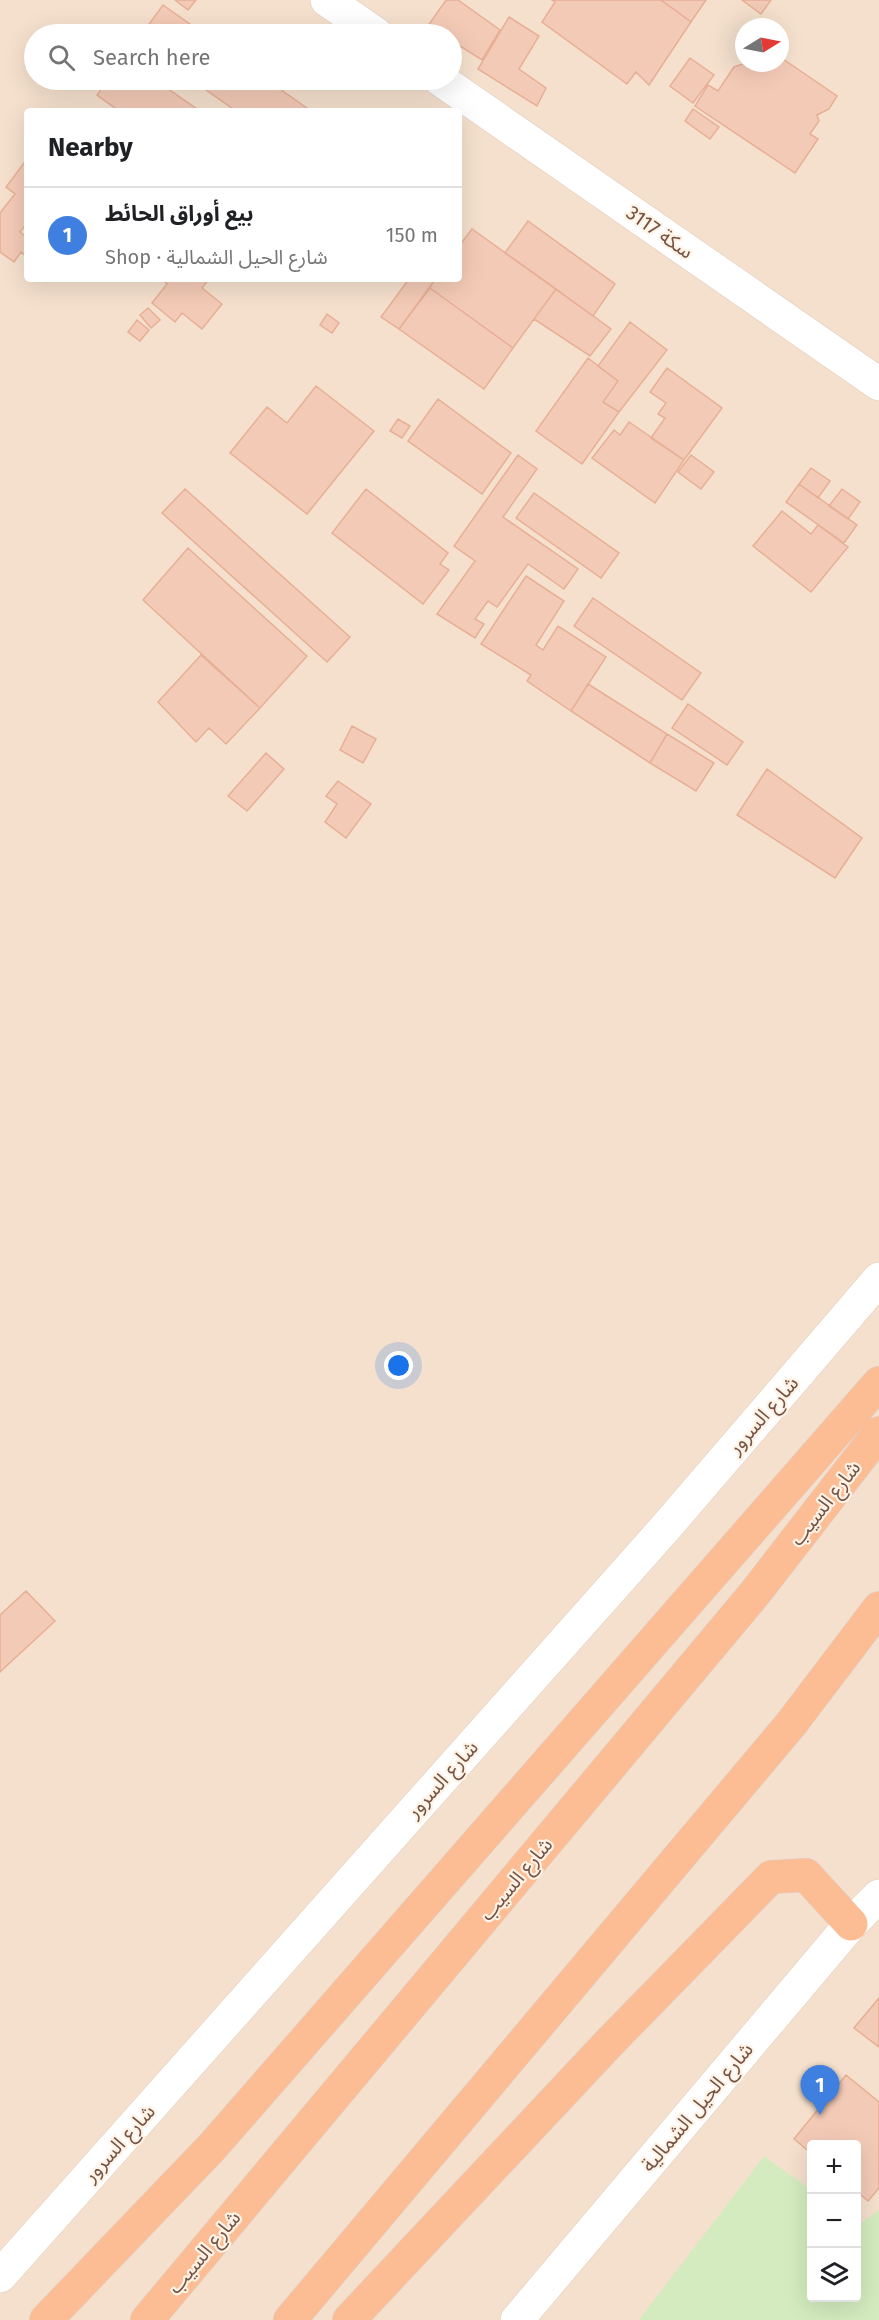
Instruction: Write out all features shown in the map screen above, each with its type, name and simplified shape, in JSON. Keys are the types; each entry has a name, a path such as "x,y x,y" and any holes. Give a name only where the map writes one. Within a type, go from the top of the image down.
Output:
{"highway":[{"path":"46,2320 212,2147 879,1383"},
{"name":"شارع السيب","path":"147,2320 755,1593 879,1433"},
{"path":"290,2320 791,1724 879,1608"},
{"path":"349,2320 616,2036 771,1876 806,1875 851,1924"}],"street":[{"path":"327,0 362,24"},
{"name":"سكة 3117","path":"455,90 879,384"},
{"name":"شارع السرور","path":"0,2276 667,1526 879,1279"},
{"name":"شارع الحيل الشمالية","path":"517,2320 851,1924 879,1896"}],"shaded area":[{"path":"0,0 879,0 879,2320 0,2320"}],"green space":[{"path":"764,2156 807,2187 807,2302 861,2302 861,2223 879,2210 879,2320 639,2320"}],"building":[{"path":"175,0 196,0 188,10"},
{"path":"446,0 458,0 500,30 482,60 462,47 462,24 429,24"},
{"path":"552,0 661,0 691,22 649,85 636,72 627,84 542,22 555,2"},
{"path":"661,0 706,0 691,22"},
{"path":"742,0 771,0 761,14"},
{"path":"163,5 190,24 149,24"},
{"path":"509,17 539,36 519,69 546,88 537,106 478,69"},
{"path":"690,58 714,75 693,103 670,86"},
{"path":"789,63 837,96 829,109 817,115 819,121 810,134 818,139 795,173 695,106 708,85 718,91 734,67 735,72 789,72"},
{"path":"101,90 170,90 196,108 115,108 97,95"},
{"path":"206,90 281,90 307,108 232,108"},
{"path":"693,109 719,127 710,139 685,121"},
{"path":"24,163 24,227 20,232 24,235 24,254 21,252 14,262 0,252 0,213 15,194 6,187"},
{"path":"528,221 615,284 593,316 505,253"},
{"path":"472,229 556,289 513,348 430,288 433,282 462,282 462,242"},
{"path":"165,282 207,282 202,288 222,304 202,329 182,313 175,322 152,303 167,284"},
{"path":"407,282 433,282 399,329 381,317"},
{"path":"430,288 513,348 484,389 399,329"},
{"path":"556,289 611,329 590,356 534,319"},
{"path":"148,308 160,320 151,328 140,315"},
{"path":"327,314 339,323 332,333 320,325"},
{"path":"137,320 149,330 140,341 128,332"},
{"path":"630,322 667,350 619,412 603,402 618,381 598,366"},
{"path":"588,358 618,381 603,402 619,412 582,464 536,431"},
{"path":"667,368 722,408 684,460 651,438 665,418 658,414 666,403 650,392"},
{"path":"316,386 374,431 307,514 230,453 267,407 287,423"},
{"path":"438,399 511,453 482,494 408,441"},
{"path":"398,419 410,426 402,438 390,431"},
{"path":"629,422 684,460 655,503 592,458 614,430 620,435"},
{"path":"518,455 537,469 503,517 578,569 564,589 528,564 497,607 488,601 475,619 484,624 475,638 437,614 475,561 454,546"},
{"path":"691,455 714,472 701,489 678,472"},
{"path":"811,468 830,481 818,498 799,484"},
{"path":"799,484 857,525 844,543 786,502"},
{"path":"185,489 350,637 327,662 162,513"},
{"path":"366,489 448,553 440,564 449,570 423,604 332,533"},
{"path":"842,489 860,502 848,519 829,506"},
{"path":"534,493 619,553 601,578 516,518"},
{"path":"782,511 811,534 818,525 848,547 811,592 753,546"},
{"path":"188,548 307,656 260,708 143,600"},
{"path":"526,576 564,601 536,645 543,650 558,626 606,657 571,711 527,681 531,675 481,644"},
{"path":"593,598 701,673 682,700 574,626"},
{"path":"201,655 260,708 226,744 209,728 196,742 158,702"},
{"path":"588,684 667,734 650,763 571,711"},
{"path":"688,704 743,742 727,765 672,728"},
{"path":"352,726 376,739 363,763 340,750"},
{"path":"667,734 714,763 696,791 650,763"},
{"path":"266,753 284,769 247,811 228,796"},
{"path":"767,769 862,838 835,878 737,815"},
{"path":"338,781 371,804 346,838 325,822 337,804 326,796"},
{"path":"26,1591 55,1621 0,1672 0,1615"},
{"path":"879,1998 879,2047 854,2028"},
{"path":"846,2075 879,2102 879,2188 868,2201 861,2195 861,2140 807,2140 807,2150 794,2139"}],"place":[{"name":"بيع أوراق الحائط","path":"820,2115"}]}
